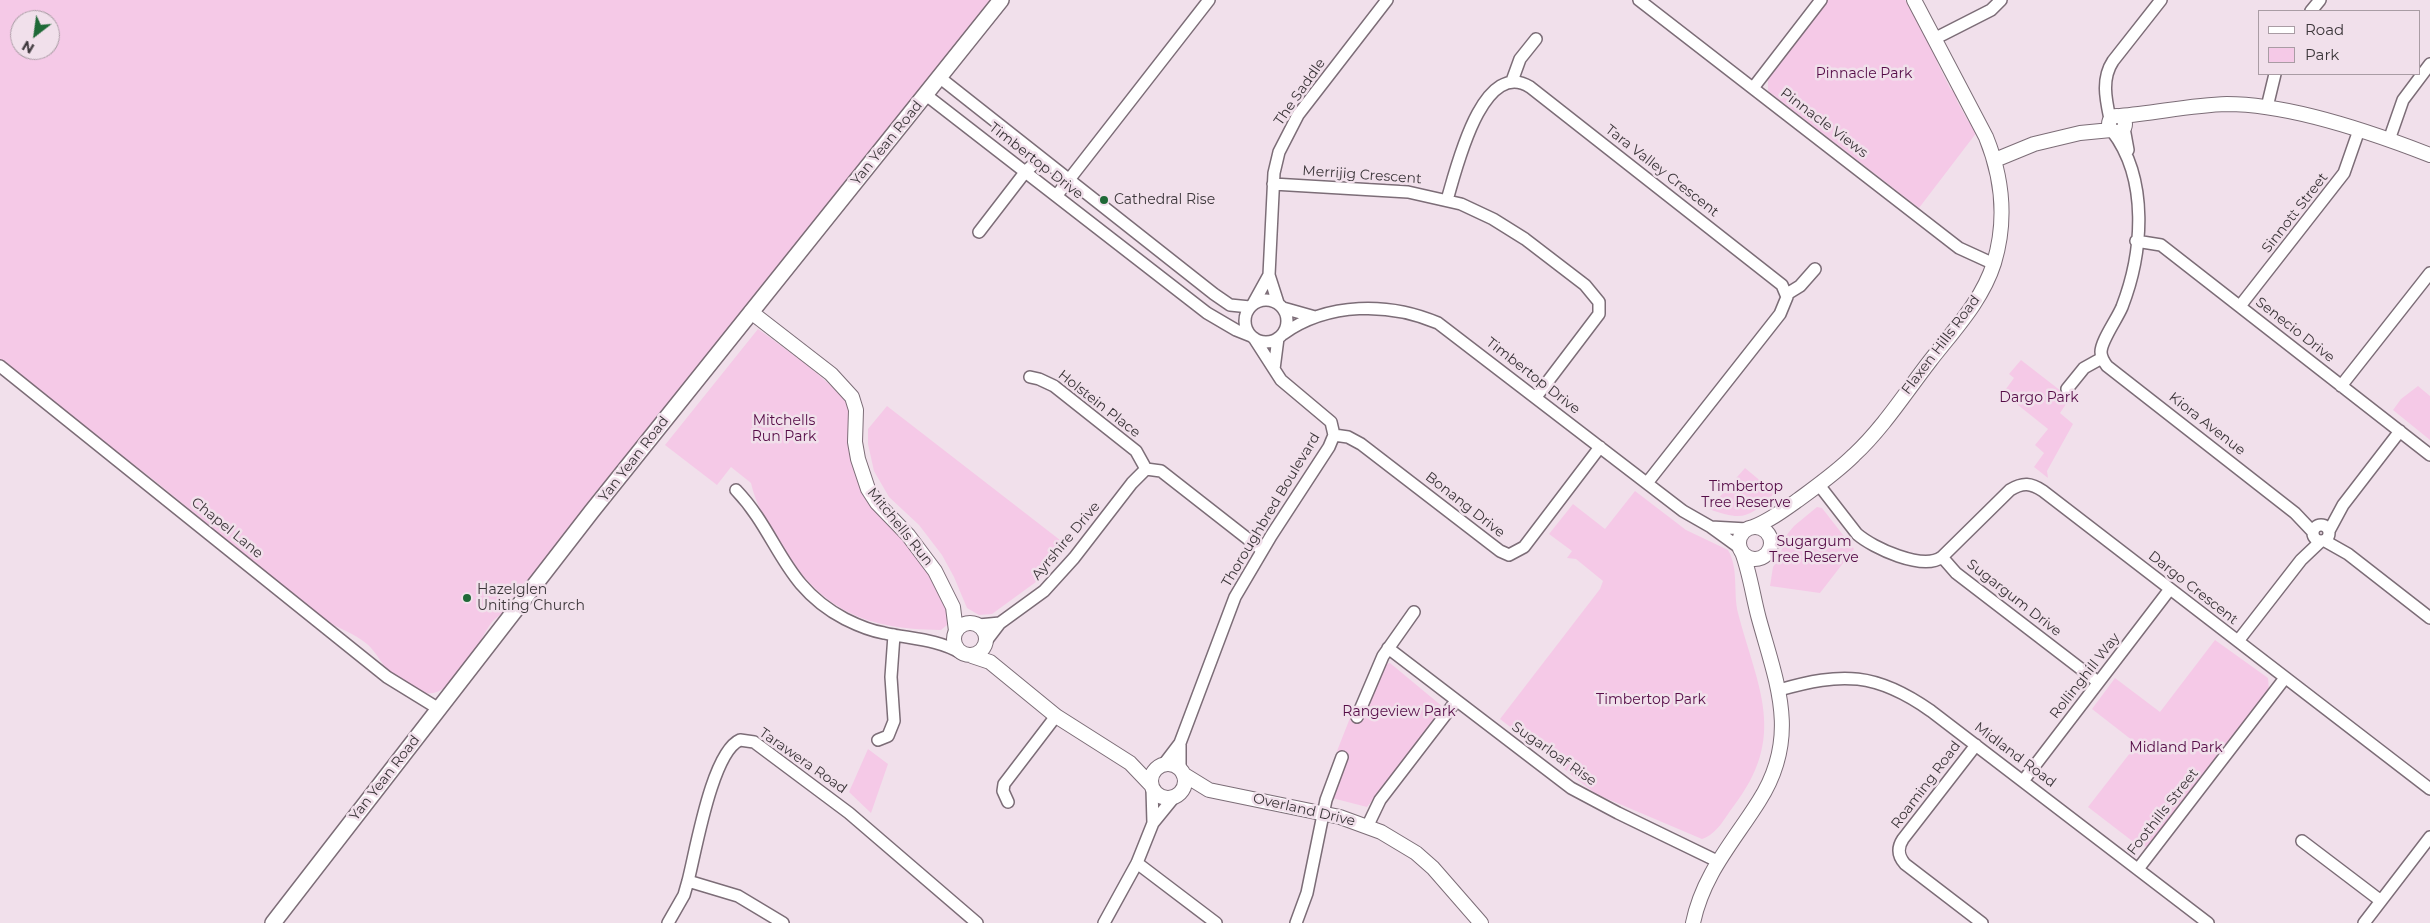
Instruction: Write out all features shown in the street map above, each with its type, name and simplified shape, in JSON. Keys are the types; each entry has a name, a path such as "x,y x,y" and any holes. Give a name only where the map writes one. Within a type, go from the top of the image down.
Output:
{"main road":[{"name":"Yan Yean Road","path":"273,923 751,312 1001,0"}],"street":[{"path":"1057,195 1209,0"},
{"name":"The Saddle","path":"1281,306 1269,275 1273,184 1279,152 1298,116 1388,0"},
{"name":"Pinnacle Views","path":"1639,0 1959,248 1994,264"},
{"path":"1753,88 1821,0"},
{"name":"Flaxen Hills Road","path":"1750,528 1781,512 1819,485 1867,441 1970,310 1988,280 1994,264 2000,235 2002,209 1994,156 1914,0"},
{"path":"1934,38 1991,10 2001,0"},
{"path":"2067,389 2084,368 2102,358 2102,347 2119,314 2131,280 2136,241 2137,194 2128,157 2106,91 2106,78 2109,67 2161,0"},
{"path":"2312,10 2320,0"},
{"path":"1448,200 1471,124 1498,88 1512,81 1520,59 1536,39"},
{"path":"2388,140 2403,100 2430,64"},
{"path":"2267,107 2275,75"},
{"name":"Timbertop Drive","path":"939,78 1223,300 1236,307 1251,306"},
{"name":"Tara Valley Crescent","path":"1512,81 1523,82 1530,86 1778,281 1787,294"},
{"name":"Timbertop Drive","path":"926,95 1207,313 1236,330 1253,337"},
{"path":"1994,156 2006,147 2034,144 2164,112 2210,105 2267,107 2359,130 2430,155"},
{"name":"Sinnott Street","path":"2240,306 2344,173 2359,130"},
{"path":"979,232 1026,171 1041,158"},
{"name":"Merrijig Crescent","path":"1273,184 1389,190 1448,200 1479,212 1509,228 1585,285 1599,302 1599,314 1536,397"},
{"name":"Senecio Drive","path":"2136,241 2161,245 2430,455"},
{"path":"1647,483 1780,314 1787,301 1787,294 1800,286 1815,269"},
{"path":"2341,386 2430,273"},
{"name":"The Saddle","path":"1251,306 1269,275"},
{"path":"1274,370 1280,336 1288,321 1281,306 1265,300 1251,306 1247,313 1246,325 1253,337 1266,342 1280,336"},
{"name":"Timbertop Drive","path":"1281,306 1315,317"},
{"name":"Timbertop Drive","path":"1280,336 1294,326 1315,317 1367,308 1391,309 1414,313 1438,323 1683,511 1712,527 1741,550"},
{"name":"Mitchells Run","path":"751,312 831,374 852,397 856,410 855,442 858,459 868,489 877,503 921,551 935,571 953,607 955,632"},
{"name":"Thoroughbred Boulevard","path":"1161,766 1180,743 1231,606 1262,550 1322,460 1334,434 1331,422 1288,387 1274,370 1264,350 1253,337"},
{"name":"Kiora Avenue","path":"2102,358 2107,366 2430,618"},
{"name":"Chapel Lane","path":"0,366 387,677 439,709"},
{"name":"Holstein Place","path":"1030,377 1047,382 1136,451 1146,469"},
{"path":"2238,641 2400,431"},
{"name":"Bonang Drive","path":"1334,434 1348,437 1361,444 1500,551 1509,555 1524,547 1600,447"},
{"path":"1146,469 1161,470 1262,550"},
{"name":"Ayrshire Drive","path":"986,642 1000,623 1024,607 1058,576 1132,483 1146,469"},
{"name":"Dargo Crescent","path":"1942,557 2010,490 2025,483 2043,491 2430,789"},
{"path":"1819,485 1857,534 1865,541 1914,560 1933,561 1942,557"},
{"path":"736,490 748,504 792,574 808,592 845,618 864,627 894,635 932,641 990,662 1056,716 1130,763 1160,796 1176,796"},
{"path":"1752,591 1757,567 1771,547 1770,538 1781,512"},
{"name":"Timbertop Drive","path":"1712,527 1750,528"},
{"path":"1693,923 1717,861 1759,801 1777,764 1783,733 1782,703 1741,550 1740,539 1750,528 1762,528 1770,538"},
{"path":"1741,550 1749,558 1762,558"},
{"name":"Sugargum Drive","path":"1942,557 1956,573 2098,682"},
{"name":"Rollinghill Way","path":"2023,781 2170,589"},
{"name":"Mitchells Run","path":"953,607 976,624"},
{"path":"1357,717 1388,648 1414,612"},
{"name":"Ayrshire Drive","path":"976,624 1000,623"},
{"path":"932,641 944,639 964,624 976,624 986,634 986,642 990,653 1001,670"},
{"path":"955,632 954,644 967,654 981,652 986,642"},
{"path":"878,740 888,736 894,725 891,678 894,635"},
{"name":"Sugarloaf Rise","path":"1388,648 1572,788 1618,814 1717,861"},
{"name":"Midland Road","path":"1779,690 1828,678 1858,679 1884,684 1917,701 2208,923"},
{"name":"Foothills Street","path":"2138,869 2285,678"},
{"path":"1368,825 1380,800 1456,701"},
{"path":"1008,802 1003,791 1004,784 1056,716"},
{"name":"Tarawera Road","path":"668,923 684,895 719,766 734,742 746,740 754,742 849,813 977,923"},
{"name":"Thoroughbred Boulevard","path":"1180,743 1181,772"},
{"name":"Roaming Road","path":"1976,745 1903,839 1899,849 1900,857 1906,864 1982,923"},
{"path":"1296,923 1307,893 1323,813 1342,757"},
{"path":"1104,923 1138,863 1153,823 1184,786 1181,772 1170,764 1161,766 1130,763"},
{"path":"1153,823 1152,775 1161,766"},
{"name":"Overland Drive","path":"1181,772 1209,790 1323,813 1368,825 1416,853 1448,884 1481,923"},
{"name":"Overland Drive","path":"1176,796 1209,790"},
{"path":"2364,923 2430,837"},
{"path":"2302,841 2381,901"},
{"path":"1138,863 1216,923"},
{"path":"688,880 738,896 783,923"}],"green space":[{"path":"0,0 993,0 762,285 517,598 501,594 500,597 509,607 492,622 463,669 443,689 432,693 420,692 398,680 388,671 367,644 324,619 155,481 0,361"},
{"name":"Pinnacle Park","path":"1828,0 1905,0 1938,56 1937,62 1951,90 1956,91 1957,101 1968,121 1972,123 1977,132 1919,208 1768,91 1768,79"},
{"name":"Mitchells Run Park","path":"758,329 825,380 847,403 851,412 852,459 856,477 861,486 903,535 930,576 953,620 941,630 912,629 864,619 844,610 826,598 792,562 761,512 751,483 731,467 717,485 665,445"},
{"name":"Dargo Park","path":"2021,360 2070,398 2060,413 2073,424 2047,471 2048,478 2034,467 2044,453 2035,445 2048,429 2003,393 2014,378 2009,374"},
{"path":"2418,386 2430,396 2430,440 2393,410 2401,399"},
{"path":"887,406 1069,547 1040,579 992,614 979,615 967,608 942,555 919,525 889,497 874,471 868,444 868,429"},
{"name":"Timbertop Tree Reserve","path":"1745,468 1775,493 1746,515 1731,515 1709,509"},
{"name":"Timbertop Park","path":"1635,491 1686,530 1728,550 1734,565 1738,613 1760,689 1764,712 1764,734 1760,757 1750,781 1723,821 1712,834 1702,839 1596,794 1500,719 1600,589 1603,581 1576,559 1567,558 1572,551 1549,534 1573,504 1605,529"},
{"name":"Sugargum Tree Reserve","path":"1817,507 1822,508 1854,549 1820,593 1770,586 1773,567 1780,556 1785,537 1794,526"},
{"name":"Midland Park","path":"2215,640 2268,678 2269,690 2150,846 2140,847 2088,807 2137,744 2092,709 2115,678 2160,712"},
{"name":"Rangeview Park","path":"1390,663 1443,707 1367,807 1332,798 1347,757 1337,751 1350,718 1361,722 1384,665"},
{"path":"868,749 888,764 871,813 849,792"}],"place":[{"name":"Cathedral Rise","path":"1104,200"},
{"name":"Hazelglen Uniting Church","path":"467,598"}]}
